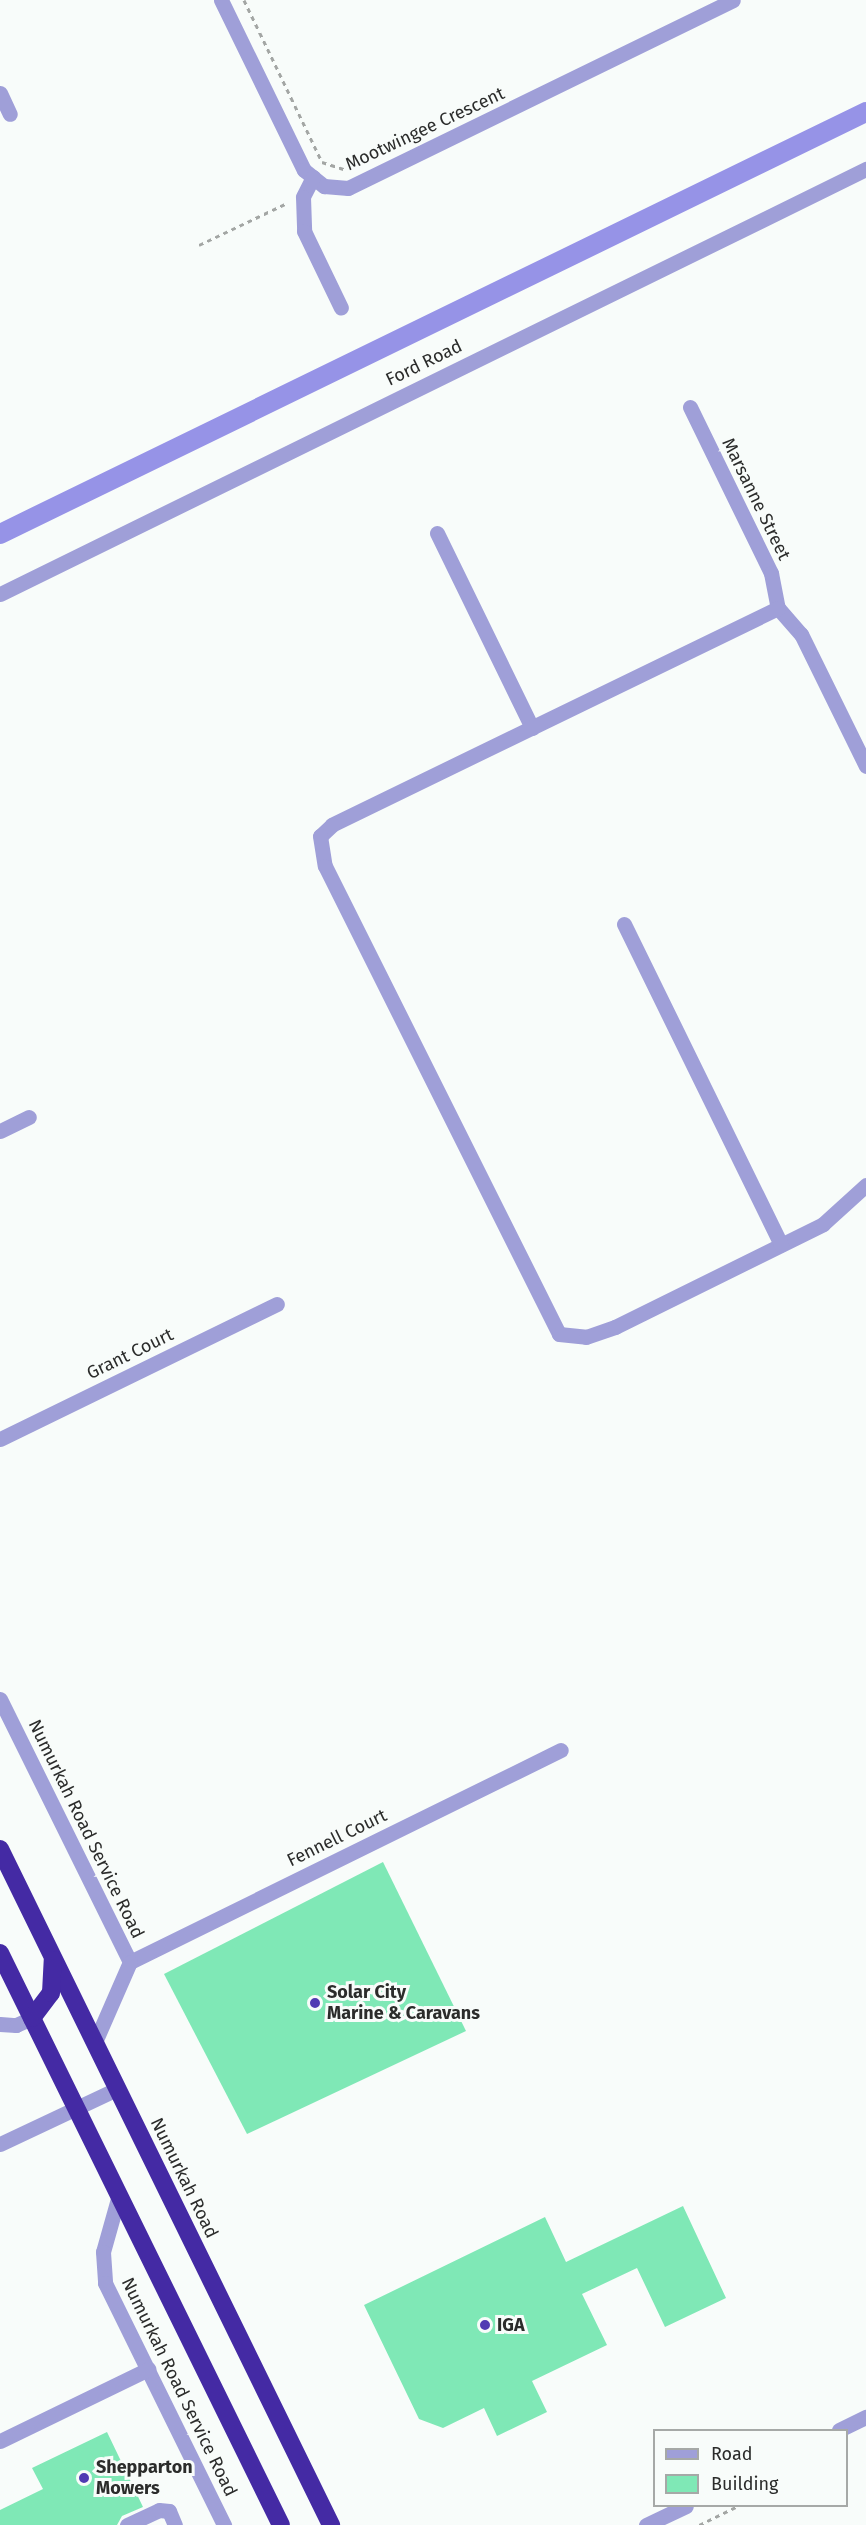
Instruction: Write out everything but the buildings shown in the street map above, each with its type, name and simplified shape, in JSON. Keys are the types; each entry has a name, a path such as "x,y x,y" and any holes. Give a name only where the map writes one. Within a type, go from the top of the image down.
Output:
{"highway":[{"name":"Numurkah Road","path":"0,1849 331,2525"},
{"path":"0,1953 281,2525"},
{"path":"32,2018 51,1993 53,1958"}],"street":[{"name":"Mootwingee Crescent","path":"221,0 297,161 324,186 348,188 733,0"},
{"path":"0,93 10,114"},
{"name":"Ford Road","path":"0,594 866,169"},
{"path":"313,177 303,197 304,231 341,308"},
{"name":"Marsanne Street","path":"690,407 771,573 778,608"},
{"path":"437,533 532,728"},
{"path":"866,766 801,634 778,608 332,825 320,836 325,866 559,1334 586,1337 615,1327 823,1224 866,1185"},
{"path":"624,924 781,1245"},
{"path":"0,1131 29,1117"},
{"name":"Grant Court","path":"0,1439 277,1304"},
{"name":"Numurkah Road Service Road","path":"0,1698 130,1962 95,2042"},
{"name":"Fennell Court","path":"130,1962 561,1750"},
{"path":"0,2024 16,2025 32,2018"},
{"path":"0,2144 117,2089"},
{"name":"Numurkah Road Service Road","path":"119,2195 103,2253 105,2283 224,2525"},
{"path":"0,2441 148,2369"},
{"path":"841,2429 866,2417"},
{"path":"646,2525 682,2507"},
{"path":"127,2525 159,2510 168,2511 175,2525"}],"path":[{"path":"244,0 322,162 348,171"},
{"path":"199,244 273,206 291,202"},
{"path":"699,2525 734,2507"}],"waterway":[{"path":"0,534 866,112"}],"place":[{"name":"Solar City Marine & Caravans","path":"315,2003"},
{"name":"IGA","path":"485,2325"},
{"name":"Shepparton Mowers","path":"84,2478"}]}
